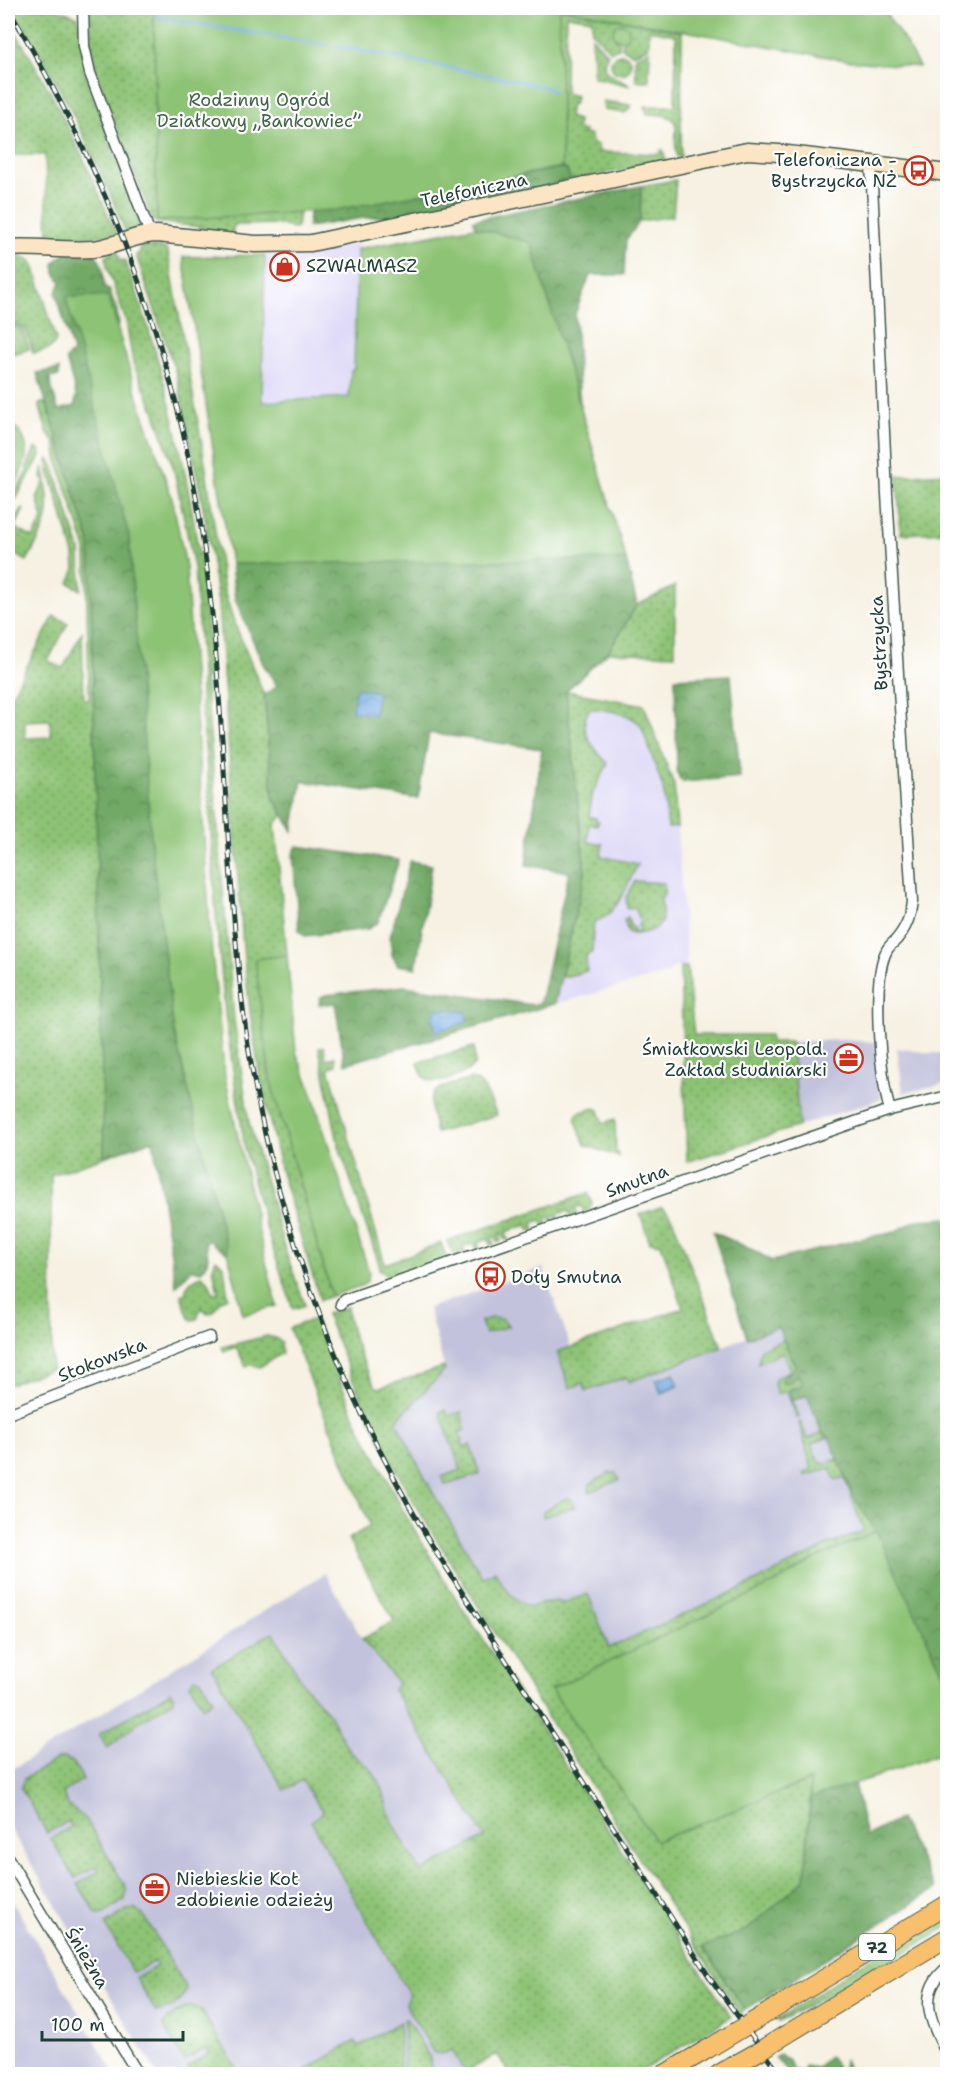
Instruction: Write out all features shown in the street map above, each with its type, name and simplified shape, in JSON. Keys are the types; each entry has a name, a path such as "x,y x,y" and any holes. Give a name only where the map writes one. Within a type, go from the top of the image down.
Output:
{"main road":[{"name":"72","path":"665,2074 948,1904"},
{"name":"72","path":"721,2074 948,1937"}],"street":[{"path":"83,8 84,46 91,79 118,144 150,234"},
{"name":"Telefoniczna","path":"8,248 93,249 150,234 255,244 311,243 747,151 948,173"},
{"name":"Bystrzycka","path":"871,164 886,470 912,902 908,922 886,950 880,973 882,1064 890,1110"},
{"name":"Smutna","path":"341,1304 344,1300 890,1110 948,1096"},
{"name":"Stokowska","path":"8,1414 209,1337"},
{"name":"Śnieżna","path":"8,1858 138,2074"},
{"path":"948,1967 939,1975 934,1985 928,2008 948,2056"}],"shaded area":[{"path":"358,243 354,368 351,371 350,397 262,402 265,251 314,253"},
{"path":"566,691 644,705 674,785 687,967 672,968 669,973 555,1004 585,872"},
{"path":"841,1040 875,1042 881,1099 799,1126 792,1042"},
{"path":"897,1048 947,1053 947,1083 903,1093"},
{"path":"543,1268 586,1391 627,1377 629,1381 788,1322 872,1533 604,1664 540,1661 454,1535 415,1465 379,1388 444,1367 428,1308"},
{"path":"325,1573 362,1639 398,1683 393,1689 587,2000 463,2074 157,2074 8,1825 8,1772"},
{"path":"8,1894 106,2059 115,2074 8,2074"}],"green space":[{"path":"12,8 56,8 78,17 84,68 140,219 135,229 126,233 75,118"},
{"path":"90,8 154,8 157,220 299,212 297,227 292,229 280,224 234,225 232,235 200,227 156,222 152,219 98,77 91,45"},
{"name":"Rodzinny Ogród Działkowy „Bankowiec”","path":"154,8 559,8 562,167 335,210 157,221"},
{"path":"559,8 682,32 681,157 677,157 675,147 676,125 674,120 660,115 647,114 645,106 675,106 676,35 649,30 649,47 634,54 622,48 624,24 619,24 616,39 619,40 619,48 610,51 592,32 592,19 566,15 565,93 576,96 574,104 571,104 569,117 578,120 577,129 584,131 583,134 590,135 592,143 598,145 599,152 661,154 663,150 666,162 570,180 567,170 562,167"},
{"path":"559,8 882,8 919,67 850,61"},
{"path":"8,18 51,93 117,235 48,238 45,155 8,155"},
{"path":"618,24 624,24 629,32 627,38 618,40 613,35 613,29"},
{"path":"592,37 608,54 604,67 606,71 630,86 593,77"},
{"path":"650,50 649,81 636,81 635,57"},
{"path":"621,54 628,57 631,64 628,71 621,74 614,71 611,64 614,57"},
{"path":"603,101 630,105 630,108 625,113 604,110"},
{"path":"562,168 567,170 570,180 526,192 397,216 363,218 308,227 309,212 335,210"},
{"path":"676,180 673,216 640,221 641,186"},
{"path":"641,186 640,221 626,240 624,275 590,275 575,314 580,406 531,244 475,227 473,220"},
{"path":"475,227 531,243 626,559 231,564 183,257 265,255 262,402 349,397 351,371 354,368 357,249"},
{"path":"140,246 164,248 168,252 205,462 224,591 264,695 273,797 284,815 275,824 287,955 256,959 270,1079 332,1296 320,1300 281,1172 260,1077 244,960 218,603 205,517 177,376 136,255 140,253"},
{"path":"117,250 121,261 125,260 161,371 180,447 194,523 210,662 211,676 205,676 234,1020 249,1122 285,1250 305,1305 293,1309 265,1225 245,1150 226,1022 201,706 201,664 194,567 174,470 154,410 133,363 126,321 107,267 106,256"},
{"path":"67,253 95,254 102,265 104,287 109,289 117,311 119,325 116,327 107,296 105,442 129,536 152,850 174,1031 228,1253 211,1241 205,1242 208,1258 206,1265 201,1271 192,1269 176,1286 153,1140 104,1157 90,543 37,373 59,369 59,376 49,378 58,410 75,406 76,394 66,359 73,352 56,293 61,282 55,273 54,264"},
{"path":"8,255 22,256 34,265 56,339 53,346 48,349 33,353 26,329 8,320"},
{"path":"108,296 136,392 172,498 186,566 211,943 225,1077 277,1306 243,1315 174,1031 152,850 129,536 66,297"},
{"path":"8,322 23,330 29,349 13,354 8,344"},
{"path":"46,402 90,543 104,1157 51,1175 52,1369 8,1385 8,702 54,616 68,623 48,661 63,668 82,632 84,699 89,699 86,549 58,463 55,442 47,432 39,404","holes":["50,720 51,737 25,738 25,721"]},
{"path":"10,423 25,440 26,459 8,497 7,467 15,444 15,435"},
{"path":"35,448 40,450 41,455 8,513 8,504 28,470 26,469"},
{"path":"49,459 53,465 80,550 81,590 69,583 75,569 74,554 49,471 47,462"},
{"path":"43,467 49,507 45,526 27,561 8,551 8,534 22,508 24,509 15,528 33,538 43,519 37,498 44,482 41,475"},
{"path":"947,473 947,532 901,534 897,476"},
{"path":"626,559 637,605 608,652 566,691 585,872 555,1004 345,1064 335,1003 319,1005 320,998 325,995 405,986 533,1005 540,1003 569,872 526,865 542,749 429,733 418,799 302,781 293,831 273,797 264,695 277,686 263,664 235,599 231,564"},
{"path":"675,586 675,655 608,652 637,605"},
{"path":"731,675 740,777 684,782 677,772 675,678"},
{"path":"566,691 644,705 674,785 677,827 668,828 663,788 641,725 624,714 590,709 585,724 588,738 608,764 593,792 589,817 596,818 599,822 596,825 589,824 588,842 603,844 601,856 638,864 616,906 602,919 594,922 592,953 586,955 587,971 561,978 585,872"},
{"path":"297,846 399,860 378,922 368,929 305,936 299,931 293,854"},
{"path":"410,861 432,865 416,968 398,965 392,955 390,938"},
{"path":"635,881 664,883 664,895 661,899 662,918 659,926 650,931 632,934 628,932 624,920 628,917 630,926 635,932 639,931 640,920 636,908 627,908 626,897"},
{"path":"287,955 296,1052 309,1084 369,1272 368,1280 363,1285 332,1296 270,1079 255,959"},
{"path":"680,967 687,967 694,1035 770,1035 770,1042 792,1042 799,1126 687,1162"},
{"path":"324,1047 326,1059 335,1057 336,1065 329,1068 385,1264 441,1243 446,1256 445,1261 394,1279 379,1269 338,1143 319,1048"},
{"path":"474,1047 475,1064 461,1074 436,1082 428,1080 422,1074 418,1062"},
{"path":"471,1079 481,1084 497,1115 436,1133 431,1107 433,1094 438,1089"},
{"path":"595,1108 599,1110 603,1123 615,1119 616,1150 619,1157 585,1145 575,1118 578,1113"},
{"path":"588,1193 592,1202 589,1211 584,1212 581,1206 575,1208 578,1215 571,1217 568,1211 558,1214 560,1221 558,1222 555,1215 552,1216 554,1223 552,1224 549,1217 546,1218 548,1225 544,1226 541,1220 533,1223 535,1230 530,1231 527,1225 506,1232 508,1239 505,1240 502,1234 499,1234 501,1241 498,1243 495,1236 492,1237 494,1244 491,1245 488,1238 478,1242 480,1249 477,1250 474,1243 463,1247 465,1253 456,1256 447,1241"},
{"path":"661,1207 673,1220 722,1347 629,1382 627,1377 586,1391 583,1383 570,1388 557,1352 683,1308 661,1244 650,1242 640,1214"},
{"path":"947,1218 947,1682 876,1531 853,1495 829,1437 822,1433 807,1395 792,1401 789,1391 792,1388 798,1388 802,1382 797,1374 786,1384 782,1382 782,1377 793,1371 795,1366 778,1327 747,1338 713,1232 772,1261 892,1233 917,1220"},
{"path":"216,1259 224,1266 228,1297 220,1301 213,1312 208,1313 201,1308 197,1319 192,1320 189,1318 181,1295 186,1293 190,1282 202,1275 210,1284 213,1293 218,1293 213,1267"},
{"path":"347,1307 361,1358 375,1386 379,1388 444,1367 445,1370 396,1421 432,1491 483,1578 495,1571 509,1593 530,1607 555,1601 563,1603 588,1594 609,1648 751,1584 823,1547 864,1531 844,1477 835,1480 830,1468 806,1476 804,1474 812,1469 799,1423 801,1422 807,1439 822,1433 829,1437 811,1444 818,1461 824,1464 838,1459 853,1495 876,1531 813,1560 774,1584 551,1689 656,1841 811,1780 805,1879 747,1930 703,1947 745,2010 740,2014 548,1718 412,1500 379,1437 326,1314"},
{"path":"491,1318 502,1319 509,1326 485,1334 481,1321"},
{"path":"315,1319 354,1415 405,1514 450,1589 731,2017 636,2074 510,2074 497,2054 465,2073 452,2050 442,2054 434,2053 405,2004 409,1995 311,1821 323,1812 302,1780 284,1790 212,1668 273,1632 304,1685 329,1714 349,1751 371,1769 382,1787 390,1817 421,1872 485,1837 393,1689 398,1683 362,1639 394,1621 348,1539 370,1526 289,1328"},
{"path":"267,1336 281,1342 282,1353 260,1367 250,1365 246,1367 236,1347 224,1352 222,1347"},
{"path":"783,1340 795,1366 793,1371 785,1374 797,1373 802,1382 790,1397 799,1417 797,1418 786,1391 777,1394 774,1384 776,1378 790,1370 783,1352 758,1363 761,1349"},
{"path":"446,1410 448,1416 461,1412 465,1430 459,1433 464,1447 470,1445 480,1474 446,1485 441,1477 461,1470 440,1412"},
{"path":"609,1473 616,1473 619,1480 589,1492 590,1484"},
{"path":"568,1497 574,1507 543,1517 543,1511"},
{"path":"876,1531 947,1682 947,1750 897,1770 811,1798 810,1780 656,1841 551,1689 773,1584 813,1560"},
{"path":"194,1678 201,1680 213,1700 203,1707 190,1684"},
{"path":"171,1692 175,1696 173,1701 137,1723 107,1748 99,1734"},
{"path":"64,1758 73,1762 83,1779 63,1793 68,1805 86,1819 127,1889 125,1900 97,1915 78,1884 99,1871 97,1866 75,1878 51,1839 72,1826 69,1821 47,1833 21,1788 24,1779 58,1759"},
{"path":"854,1783 866,1836 900,1819 935,1889 745,2010 703,1947 747,1930 805,1879 811,1798"},
{"path":"134,1909 143,1914 186,1987 180,2000 161,2011 156,2012 136,1978 157,1966 154,1961 133,1973 105,1924 127,1910"},
{"path":"947,1911 947,1927 877,1969 779,2022 777,2020 853,1969"},
{"path":"192,2006 201,2010 240,2074 193,2074 188,2067 210,2053 207,2048 184,2061 163,2025 176,2013"},
{"path":"406,2019 430,2058 431,2069 426,2074 403,2074 404,2020"},
{"path":"400,2022 399,2074 299,2074 355,2041 359,2046"},
{"path":"780,2054 788,2060 794,2070 803,2072 805,2066 816,2068 829,2057 842,2073 844,2060 852,2074 789,2074 775,2057"}],"water":[{"path":"356,688 378,692 374,715 352,711"},
{"path":"436,1008 466,1012 467,1022 436,1032 433,1020"},
{"path":"674,1373 679,1386 661,1393 656,1380"}],"waterway":[{"path":"156,17 328,45"},
{"path":"336,46 508,79"},
{"path":"511,79 549,88 554,93"}],"railway":[{"path":"8,8 71,122 124,241 146,302 182,427 195,491 213,620 231,880 243,1009 254,1081 269,1151 310,1290 366,1423 435,1550 710,1978 780,2074"}],"place":[{"name":"Telefoniczna - Bystrzycka NŻ","path":"918,170"},
{"name":"SZWALMASZ","path":"285,266"},
{"name":"Śmiałkowski Leopold. Zakład studniarski","path":"848,1059"},
{"name":"Doły Smutna","path":"490,1277"},
{"name":"Niebieskie Kot zdobienie odzieży","path":"155,1889"}]}
